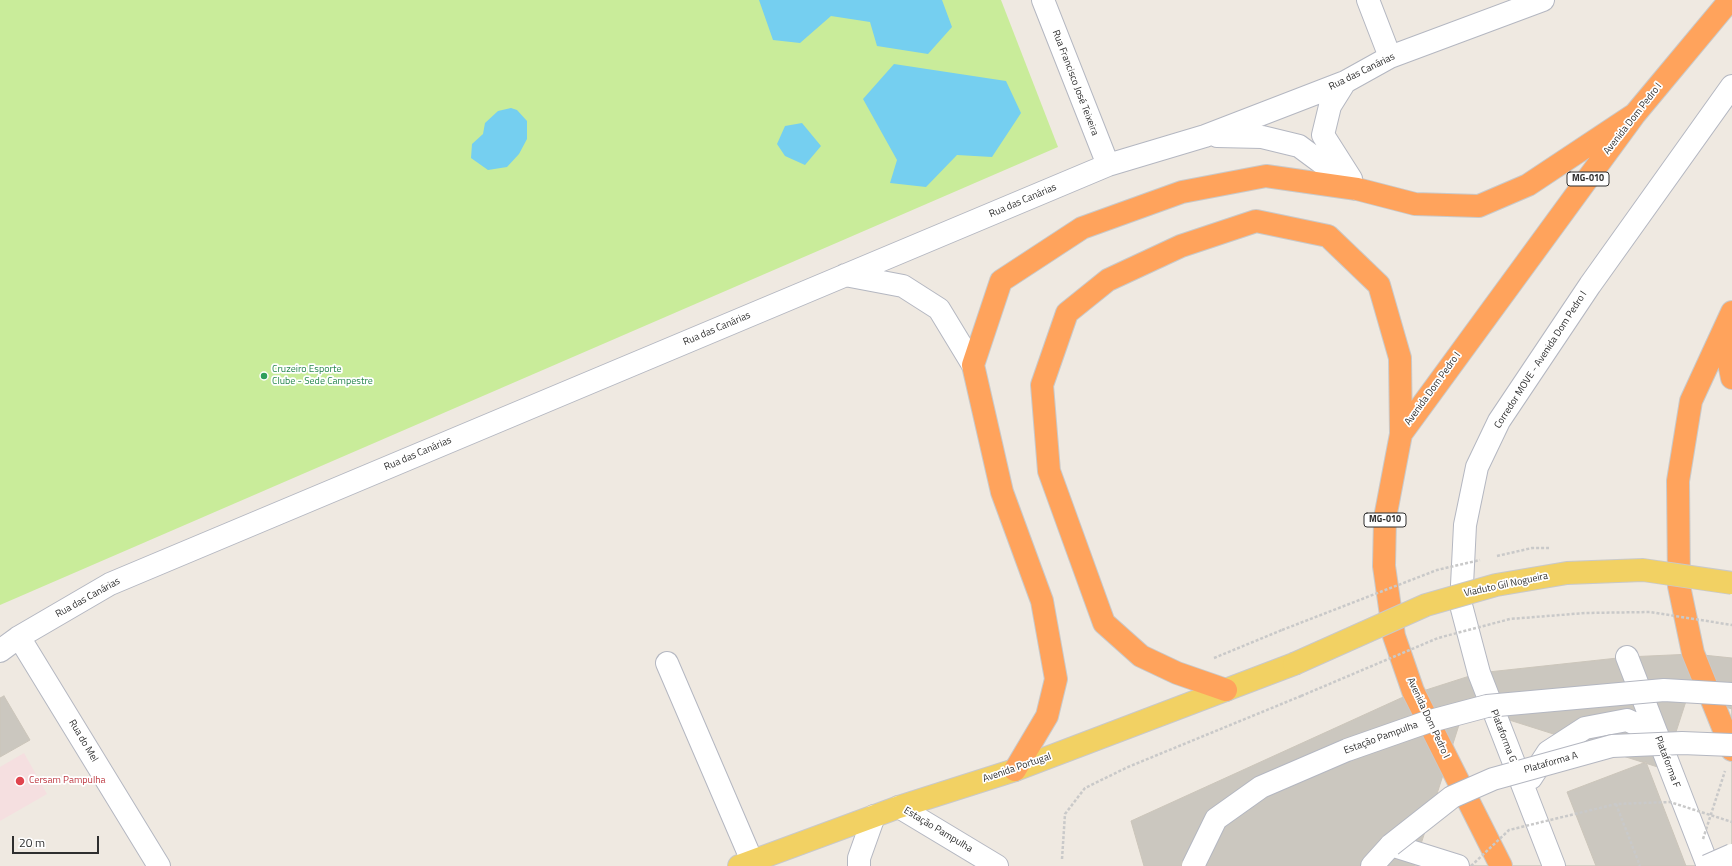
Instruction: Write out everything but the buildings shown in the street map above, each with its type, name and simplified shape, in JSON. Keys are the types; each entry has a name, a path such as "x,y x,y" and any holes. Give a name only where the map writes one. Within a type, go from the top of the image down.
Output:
{"highway":[{"name":"Avenida Dom Pedro I","path":"1501,866 1413,691 1394,636 1384,566 1385,518 1401,434 1636,114 1730,0"},
{"path":"1015,770 1047,716 1056,679 1042,601 1002,492 973,365 1001,281 1082,228 1182,192 1266,176 1357,189 1415,204 1479,206 1528,185 1636,114"},
{"path":"1226,690 1177,673 1141,656 1104,623 1049,471 1042,386 1067,313 1108,280 1181,246 1256,221 1328,236 1378,285 1400,358 1401,434"},
{"path":"1730,758 1693,653 1679,586 1678,481 1691,401 1732,312"},
{"path":"1732,343 1728,358 1732,378"}],"main road":[{"name":"Viaduto Gil Nogueira","path":"1294,664 1426,605 1496,585 1567,573 1642,570 1732,584"},
{"name":"Avenida Portugal","path":"745,864 899,807 1015,770 1294,664"}],"street":[{"name":"Rua Francisco José Teixeira","path":"1043,0 1108,165"},
{"path":"1368,0 1390,57"},
{"name":"Rua das Canárias","path":"0,651 19,637 110,584 1108,165 1205,136 1345,82 1390,57 1543,0"},
{"path":"1345,82 1330,106 1323,135 1357,189"},
{"name":"Corredor MOVE - Avenida Dom Pedro I","path":"1479,673 1461,605 1465,525 1477,467 1499,421 1590,285 1732,86"},
{"name":"Rua das Canárias","path":"1205,136 1262,137 1299,146 1357,189"},
{"path":"845,275 903,286 939,309 973,365"},
{"name":"Rua do Mel","path":"19,637 159,866"},
{"name":"Plataforma F","path":"1627,657 1708,866"},
{"path":"667,663 745,864"},
{"name":"Plataforma G","path":"1479,673 1554,866"},
{"name":"Estação Pampulha","path":"1193,866 1216,819 1261,787 1347,750 1427,722 1487,706 1664,690 1732,694"},
{"path":"1524,788 1548,752 1585,728 1627,720 1657,734"},
{"name":"Plataforma A","path":"1391,845 1452,797 1493,779 1612,746 1682,743 1732,745"},
{"name":"Estação Pampulha","path":"899,807 997,866"},
{"path":"859,866 859,858 874,816"},
{"path":"1372,866 1391,845 1458,866"},
{"path":"1708,866 1732,855"}],"path":[{"path":"1062,859 1065,814 1084,788 1128,767 1438,638 1510,619 1585,614 1650,612 1732,625"},
{"path":"1177,673 1282,630"},
{"path":"1701,844 1730,758"},
{"path":"1471,866 1509,830 1616,804 1670,802 1732,822"},
{"path":"1616,804 1640,866"}],"shaded area":[{"name":"Cersam Pampulha","path":"24,753 47,794 0,821 0,767"}],"green space":[{"name":"Cruzeiro Esporte Clube - Sede Campestre","path":"0,0 1001,0 1058,147 0,605"}],"water":[{"path":"759,0 942,0 952,27 928,54 877,46 870,22 831,16 800,43 773,40"},
{"path":"894,64 1006,81 1021,113 992,157 957,155 926,187 890,183 897,160 863,99"},
{"path":"511,108 517,110 527,121 527,139 519,154 507,167 488,170 471,158 472,144 483,134 485,123 498,111"},
{"path":"802,123 821,146 805,165 785,156 777,144 785,126"}],"place":[{"name":"Cruzeiro Esporte Clube - Sede Campestre","path":"264,376"},
{"name":"Cersam Pampulha","path":"20,781"}]}
